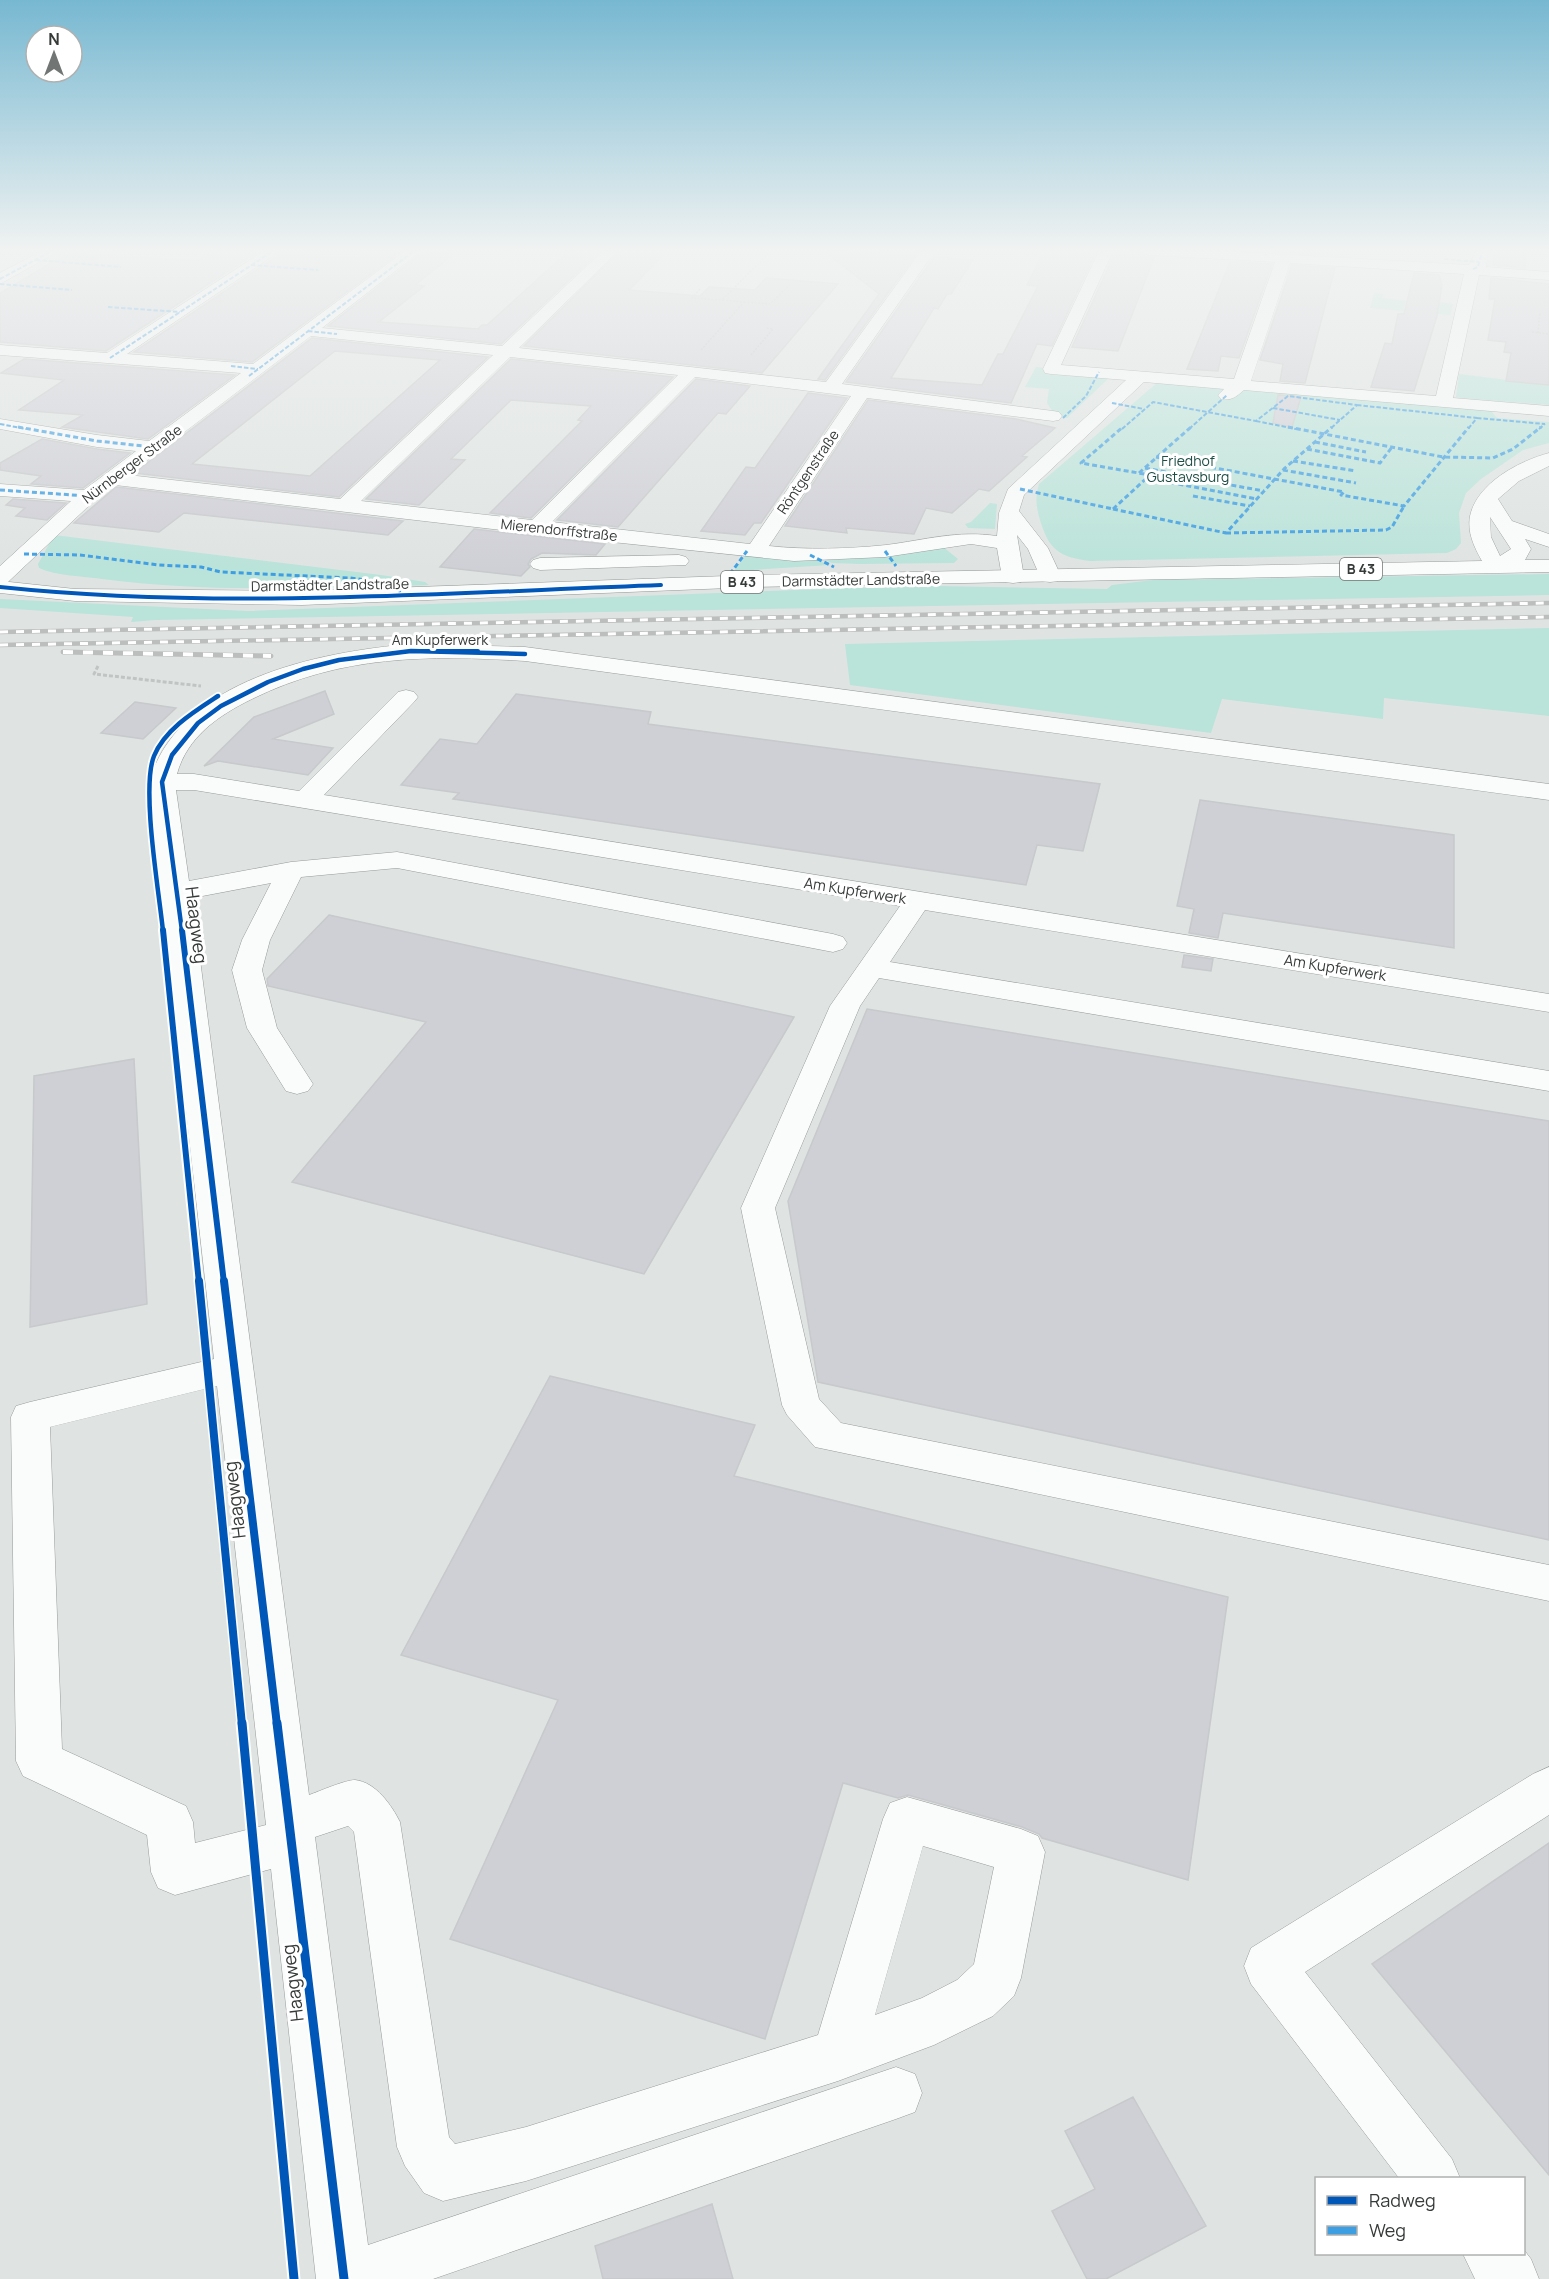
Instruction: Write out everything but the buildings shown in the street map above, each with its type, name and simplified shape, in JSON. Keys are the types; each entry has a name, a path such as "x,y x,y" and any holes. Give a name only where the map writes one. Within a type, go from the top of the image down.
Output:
{"street":[{"path":"101,357 258,369"},
{"name":"Nürnberger Straße","path":"0,578 88,496 273,357"},
{"path":"344,506 500,357"},
{"path":"573,357 1053,416"},
{"path":"830,389 852,357"},
{"path":"1056,357 1051,369 1549,411"},
{"path":"1227,395 1241,384 1250,357"},
{"path":"1443,403 1453,357"},
{"path":"535,528 686,370"},
{"path":"1013,576 1006,543 1010,503 1016,493 1141,376"},
{"name":"Röntgenstraße","path":"755,552 862,393"},
{"path":"1032,414 1041,395"},
{"path":"0,424 97,441 153,447"},
{"path":"1488,499 1521,549 1519,555 1496,567 1483,544 1479,520 1488,499 1507,479 1549,459"},
{"name":"Mierendorffstraße","path":"111,479 755,552 836,555 885,551 971,538 1006,543"},
{"path":"0,490 88,496"},
{"path":"1010,513 1038,548 1050,576"},
{"path":"1505,525 1549,541"},
{"path":"616,562 635,539"},
{"path":"540,564 706,560"},
{"name":"B 43","path":"1013,576 1549,566"},
{"name":"Darmstädter Landstraße","path":"0,587 75,595 373,597 738,582 1013,576"},
{"name":"Darmstädter Landstraße","path":"0,578 169,597"},
{"name":"Am Kupferwerk","path":"193,727 213,709 255,686 306,667 398,651 482,651 525,654 1549,792"},
{"path":"305,800 406,697"},
{"name":"Haagweg","path":"193,727 175,747 165,765 162,782 344,2279"},
{"name":"Am Kupferwerk","path":"162,782 194,782 1549,1003"},
{"path":"177,892 291,870 398,860 832,943"},
{"path":"291,870 256,940 247,970 262,1028 297,1084"},
{"path":"917,901 845,1006 758,1208 801,1405 829,1436 1549,1583"},
{"path":"870,968 1549,1081"},
{"path":"235,1368 30,1417 39,1761 169,1822 175,1872 290,1832 355,1802 376,1822 424,2147 443,2174 526,2154 838,2055 934,2019 975,1998 996,1978 1021,1852 907,1819 838,2055"},
{"path":"1432,2177 1269,1966 1549,1789"},
{"path":"351,2279 896,2093"},
{"path":"1493,2255 1511,2279"}],"path":[{"path":"686,370 695,357"},
{"path":"733,376 749,357"},
{"path":"98,666 94,674 205,687"}],"green space":[{"path":"1036,367 1112,375 1067,418 1055,415 1047,403 1049,389 1025,387"},
{"path":"1459,374 1549,385 1549,405 1456,397"},
{"name":"Friedhof Gustavsburg","path":"1158,382 1490,410 1497,418 1549,422 1549,443 1523,450 1481,479 1466,493 1459,513 1461,543 1456,549 1447,553 1090,561 1063,554 1052,545 1043,530 1037,506 1039,484"},
{"path":"990,503 997,504 995,529 968,528 965,524 971,522"},
{"path":"54,535 381,575 425,582 429,585 224,588 143,583 54,573 39,568 38,564"},
{"path":"942,546 958,559 954,563 859,564 832,563 825,560 867,558"},
{"path":"746,555 817,560 830,565 734,571"},
{"path":"1549,574 1549,595 131,622 133,617 0,608 0,599 247,611 849,588 936,586 1107,589 1112,585 1153,580"},
{"path":"1549,628 1549,716 1384,698 1383,719 1222,699 1211,733 850,685 845,644"}],"railway":[{"path":"0,632 1549,603"},
{"path":"0,645 1549,617"},
{"path":"63,652 271,656"}],"marked path":[{"path":"249,376 274,357"},
{"path":"231,366 258,369"},
{"path":"1063,418 1086,396 1099,372"},
{"path":"1139,473 1227,395"},
{"path":"1020,489 1220,532 1226,533 1284,469 1357,405 1288,396 1256,421 1153,402 1081,463 1150,475 1113,509"},
{"path":"1112,403 1144,409"},
{"path":"1156,457 1344,492 1341,495 1404,506 1477,418 1357,405"},
{"path":"1273,408 1340,420"},
{"path":"1477,418 1545,424"},
{"path":"1256,421 1443,457 1493,458 1513,449 1545,424"},
{"path":"0,424 97,441 153,447"},
{"path":"1315,442 1366,452"},
{"path":"1307,449 1380,463 1392,447"},
{"path":"1293,461 1356,471"},
{"path":"1145,468 1193,477"},
{"path":"1283,470 1356,483"},
{"path":"1147,478 1257,499"},
{"path":"1192,478 1264,491"},
{"path":"0,490 88,496"},
{"path":"1193,496 1250,506"},
{"path":"1226,533 1386,530 1392,527 1404,506"},
{"path":"730,574 747,551"},
{"path":"885,551 896,566"},
{"path":"24,554 80,555 159,565 201,567 221,572 350,578 383,582 401,592"},
{"path":"810,555 834,567"}],"cycle path":[{"path":"0,587 75,595 302,598 661,585"},
{"path":"344,2279 162,782 166,768 179,743 209,714 268,682 303,669 339,660 411,651 449,650 525,654"},
{"path":"218,696 177,726 160,745 151,767 150,805 209,1376 294,2279"}]}
